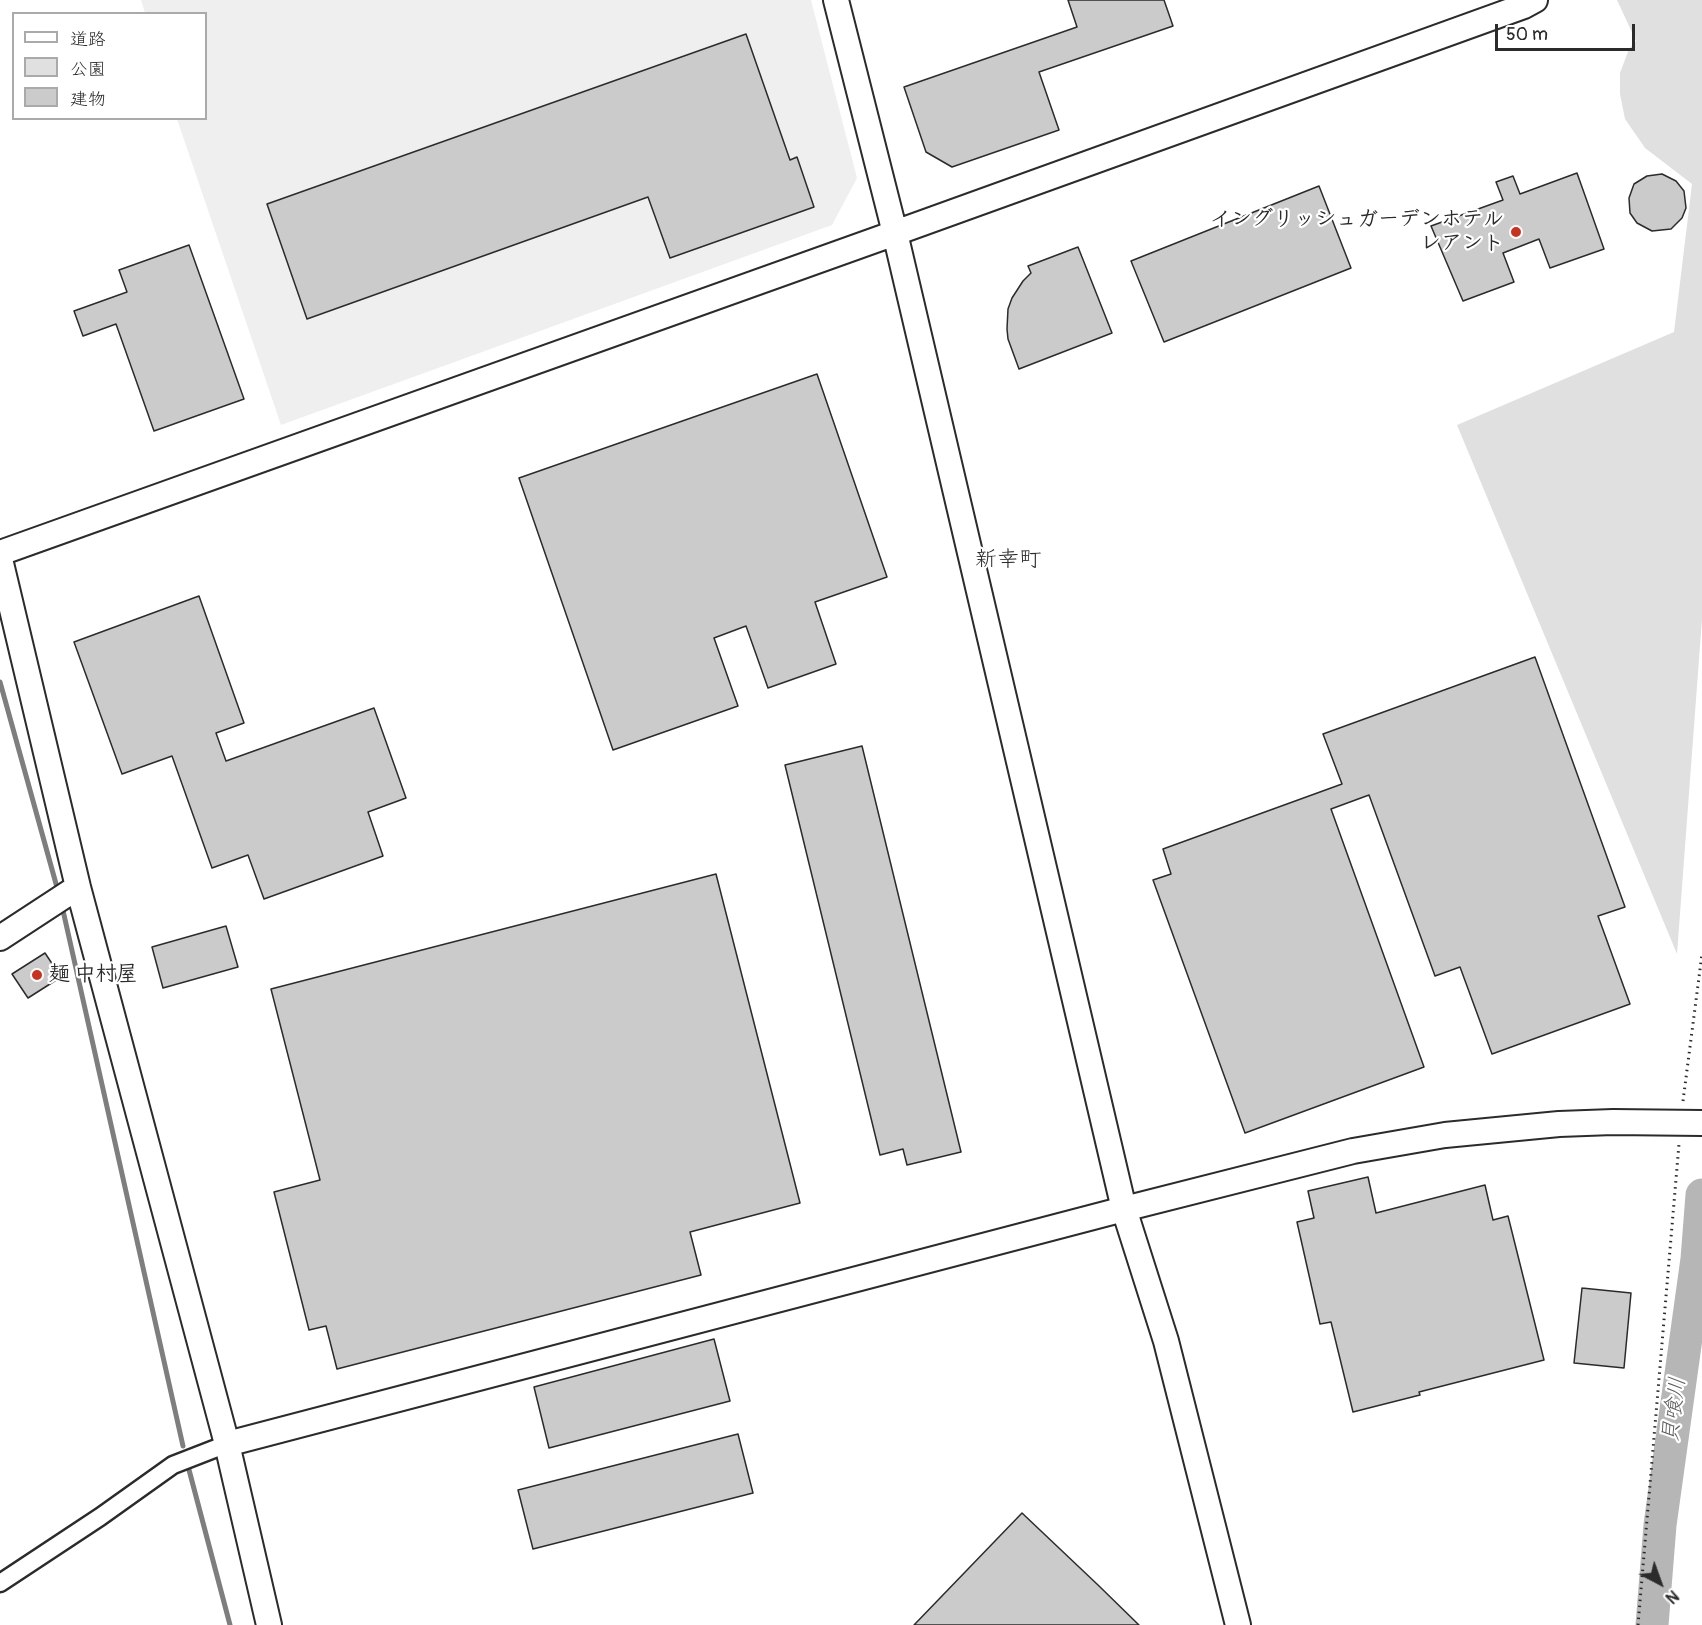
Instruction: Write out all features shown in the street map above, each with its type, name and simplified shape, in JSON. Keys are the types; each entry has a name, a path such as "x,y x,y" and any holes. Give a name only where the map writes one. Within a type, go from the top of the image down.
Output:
{"street":[{"path":"836,0 895,233 1124,1209 1166,1341 1238,1625"},
{"path":"0,553 895,233 1524,6 1535,0"},
{"path":"0,559 78,887 227,1444 268,1625"},
{"path":"0,938 78,887"},
{"path":"0,1583 100,1517 173,1465 227,1444 1353,1151 1445,1135 1570,1124 1691,1123"}],"path":[{"path":"1638,1625 1657,1388 1676,1198 1691,1123 1702,954"}],"shaded area":[{"path":"141,0 811,0 857,178 832,225 281,425 177,120 207,120 207,12 145,12"}],"green space":[{"path":"1617,0 1702,0 1702,619 1677,954 1457,425 1674,332 1692,184 1645,148 1625,119 1620,94 1620,73 1629,49 1636,41"}],"building":[{"path":"1068,0 1164,0 1173,26 1039,72 1059,130 952,167 926,152 904,87 1077,27"},
{"path":"746,34 790,160 797,157 814,207 670,258 648,197 307,319 267,204"},
{"name":"イングリッシュガーデンホテル レアント","path":"1577,173 1604,249 1550,268 1539,239 1503,253 1514,282 1463,301 1431,226 1503,200 1496,182 1513,176 1520,194"},
{"path":"1662,174 1676,181 1684,191 1686,208 1682,218 1671,229 1652,231 1637,223 1630,213 1629,198 1634,184 1647,176"},
{"path":"1319,186 1351,268 1164,342 1131,261"},
{"path":"189,245 244,399 154,431 116,324 83,336 74,311 127,292 119,270"},
{"path":"1078,247 1112,333 1019,369 1008,339 1007,329 1008,309 1012,298 1031,273 1028,266"},
{"path":"817,374 887,577 815,602 836,664 768,688 746,626 714,638 738,706 613,750 519,478"},
{"path":"199,596 244,723 216,733 226,761 374,708 406,798 368,812 383,856 264,899 248,855 212,868 172,756 122,774 74,642"},
{"path":"1535,657 1625,907 1598,916 1630,1004 1492,1054 1460,967 1435,976 1369,795 1331,809 1424,1067 1245,1133 1153,880 1171,874 1163,849 1342,784 1323,734"},
{"path":"862,746 961,1152 907,1165 903,1149 880,1155 785,765"},
{"path":"716,874 800,1203 690,1232 701,1275 337,1369 326,1326 309,1330 274,1192 320,1180 271,989"},
{"path":"226,926 238,967 163,988 152,947"},
{"name":"麺 中村屋","path":"45,953 61,977 28,998 12,974"},
{"path":"1368,1177 1376,1213 1485,1185 1493,1220 1508,1216 1544,1360 1419,1392 1420,1395 1353,1412 1331,1322 1320,1324 1297,1222 1314,1218 1308,1191"},
{"path":"1582,1288 1631,1293 1624,1368 1574,1363"},
{"path":"714,1339 730,1401 549,1448 534,1387"},
{"path":"738,1434 753,1493 533,1549 518,1490"},
{"path":"1022,1513 1098,1585 1139,1625 914,1625"}],"waterway":[{"path":"0,682 58,891"},
{"path":"62,906 183,1446"},
{"name":"貝喰川","path":"1652,1625 1660,1525 1697,1259 1702,1195"},
{"path":"188,1466 230,1625"}],"place":[{"name":"イングリッシュガーデンホテル レアント","path":"1516,232"},
{"name":"麺 中村屋","path":"37,975"}],"district":[{"name":"新幸町","path":"1008,560"}]}
